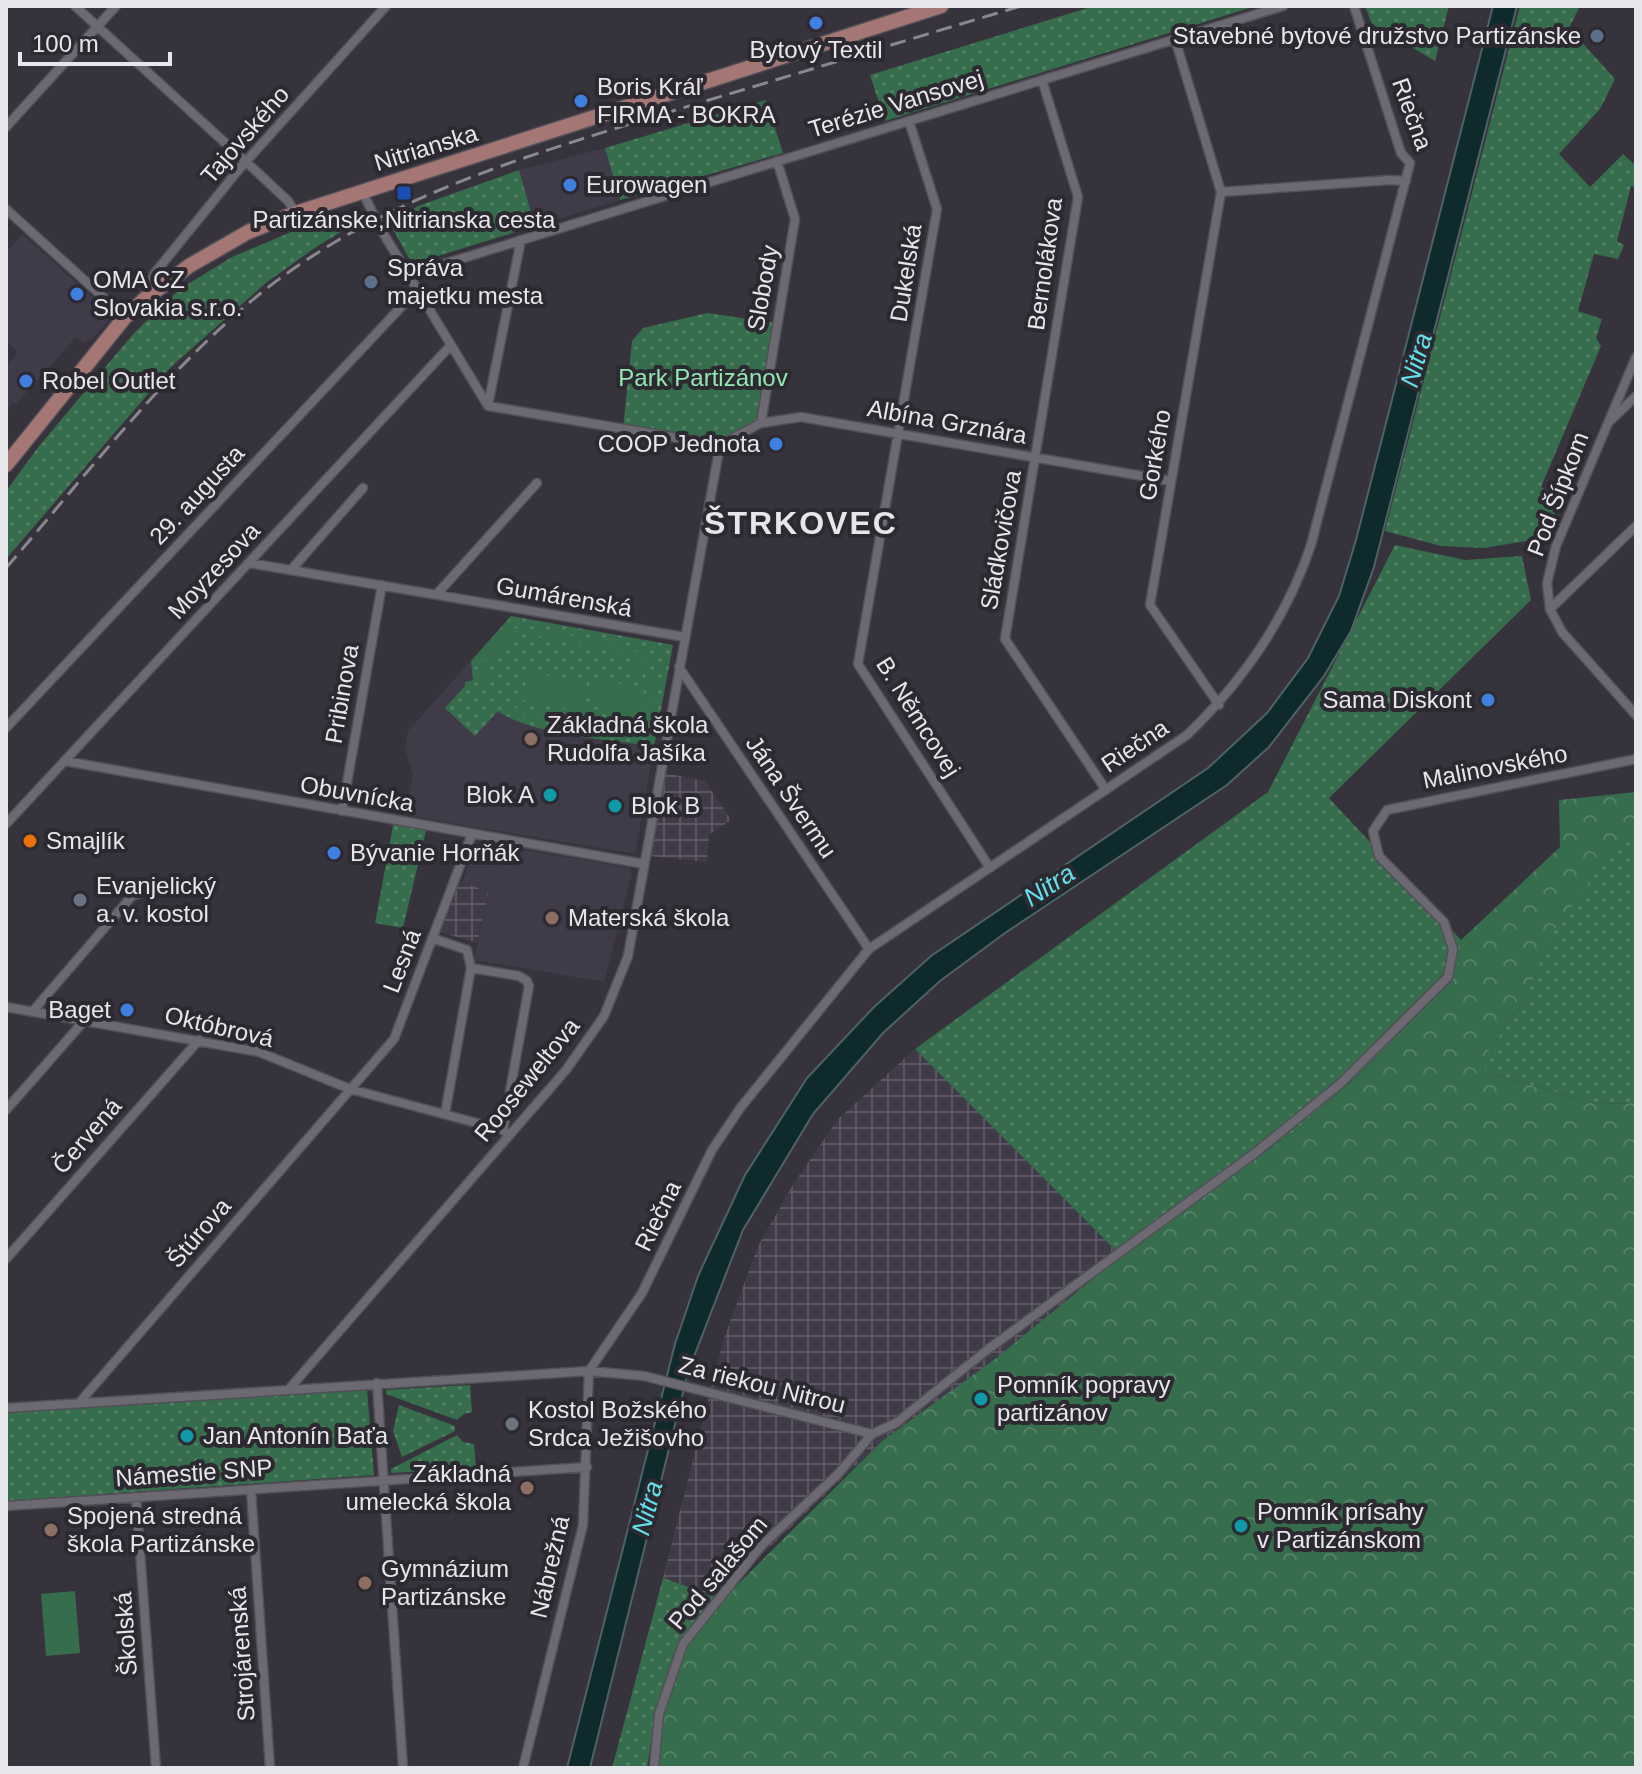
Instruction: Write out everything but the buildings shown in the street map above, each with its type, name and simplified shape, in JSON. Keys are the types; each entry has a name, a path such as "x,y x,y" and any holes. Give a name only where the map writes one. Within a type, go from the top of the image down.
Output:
{"main road":[{"name":"Nitrianska","path":"6,465 125,317 189,266 248,232 362,191 920,10 941,6"}],"street":[{"path":"75,6 246,161 288,201 296,213"},
{"path":"6,127 116,6"},
{"name":"Tajovského","path":"146,298 154,274 246,161 386,6"},
{"name":"Terézie Vansovej","path":"408,275 1283,6"},
{"name":"Riečna","path":"589,1371 642,1293 719,1139 741,1107 869,949 1187,735 1219,705 1268,640 1303,571 1410,163 1401,153 1354,6"},
{"name":"Gorkého","path":"1175,39 1221,192 1150,605 1219,705"},
{"name":"Bernolákova","path":"1035,458 1078,197 1042,80"},
{"name":"Dukelská","path":"899,434 937,209 909,121"},
{"name":"Slobody","path":"761,423 795,219 777,161"},
{"path":"1221,192 1406,181"},
{"path":"362,191 380,228 488,406 720,445"},
{"path":"6,209 125,317"},
{"path":"488,406 521,240"},
{"name":"29. augusta","path":"6,728 417,290"},
{"name":"Moyzesova","path":"6,824 451,345"},
{"name":"Pod Šípkom","path":"1550,609 1547,583 1556,546 1636,357"},
{"path":"1606,425 1636,396"},
{"name":"Albína Grznára","path":"720,445 761,423 801,417 1171,481"},
{"name":"B. Němcovej","path":"899,434 858,664 990,868"},
{"name":"Rooseweltova","path":"289,1389 506,1132 566,1070 604,1016 628,956 720,445"},
{"name":"Sládkovičova","path":"1035,458 1005,639 1106,790"},
{"name":"Gumárenská","path":"437,594 537,483"},
{"path":"291,570 363,488"},
{"path":"1636,526 1550,609 1562,632 1636,715"},
{"name":"Gumárenská","path":"249,563 685,637"},
{"name":"Pribinova","path":"342,811 382,585"},
{"name":"Jána Švermu","path":"679,667 869,949"},
{"name":"Malinovského","path":"872,1434 896,1423 987,1350 1255,1153 1341,1083 1448,977 1453,949 1444,922 1379,856 1373,831 1387,810 1636,759"},
{"name":"Obuvnícka","path":"65,761 644,864"},
{"name":"Lesná","path":"350,1089 394,1039 472,834"},
{"path":"32,1012 132,896 150,889"},
{"path":"432,938 467,950 471,968 445,1114"},
{"path":"471,968 519,976 529,986 506,1132"},
{"name":"Októbrová","path":"6,1007 259,1052 350,1089 506,1132"},
{"path":"6,1110 84,1021"},
{"name":"Červená","path":"6,1259 199,1040"},
{"name":"Štúrova","path":"78,1403 350,1089"},
{"path":"6,1408 589,1371"},
{"name":"Za riekou Nitrou","path":"589,1371 643,1375 872,1434"},
{"name":"Nábrežná","path":"523,1768 583,1525 589,1371"},
{"path":"377,1383 403,1768"},
{"name":"Pod salašom","path":"654,1768 659,1714 683,1644 762,1545 838,1474 872,1434"},
{"name":"Námestie SNP","path":"6,1506 587,1467"},
{"name":"Strojárenská","path":"251,1490 270,1768"},
{"name":"Školská","path":"136,1497 156,1768"}],"shaded area":[{"name":"Eurowagen","path":"605,148 620,200 535,226 519,170"},
{"path":"22,234 110,316 90,341 84,343 76,337 16,404 13,403 7,410 6,366 18,352 6,341 6,252"},
{"name":"Základná škola Rudolfa Jašíka","path":"511,616 673,645 635,854 404,815 413,775 405,749 408,731"},
{"path":"664,773 705,781 731,820 709,835 707,862 649,856"},
{"name":"Materská škola","path":"487,843 629,868 632,874 604,982 474,960 488,893 463,881 473,851"},
{"path":"463,881 488,893 477,943 440,932 458,885"},
{"path":"915,1049 1121,1256 995,1359 882,1441 717,1597 663,1578 723,1341 758,1246 794,1183 838,1119"}],"green space":[{"path":"1094,6 1256,6 885,121 870,75"},
{"path":"1365,6 1449,6 1435,61 1372,24"},
{"path":"1520,6 1580,6 1569,28 1615,79 1600,109 1559,154 1590,187 1623,154 1636,166 1636,187 1631,186 1617,241 1624,245 1618,259 1594,254 1578,311 1602,319 1596,338 1601,346 1541,487 1562,497 1545,538 1484,548 1441,546 1385,531"},
{"path":"766,100 783,153 620,200 605,148"},
{"path":"519,170 535,226 412,264 389,222 418,206"},
{"path":"357,210 366,217 267,282 172,366 6,559 6,491 39,446 134,333 180,289 232,257 310,224"},
{"name":"Park Partizánov","path":"707,313 777,323 761,423 720,445 623,429 632,341 643,328"},
{"path":"1395,545 1465,560 1522,556 1531,600 1329,798 1461,940 1459,971 1434,1005 1310,1120 1121,1256 915,1049 1268,792"},
{"path":"511,616 673,645 654,746 551,731 530,726 498,711 475,736 445,708 465,686 465,682 473,680 471,661"},
{"path":"521,627 625,645 639,653 654,675 653,700 647,712 625,732 624,738 514,715 499,706 483,682 485,655 505,633","holes":["529,634 628,655 639,664 628,664 626,670 644,672 648,692 644,706 641,710 644,688 595,679 590,706 638,715 619,725 542,715 514,707 497,695 489,673 496,652 505,643"]},
{"path":"528,672 587,683 581,712 522,700"},
{"path":"1636,792 1636,846 1621,838 1553,932 1524,1001 1485,1056 1485,1072 1598,1104 1636,1103 1636,1768 658,1768 661,1723 686,1646 722,1600 882,1441 995,1359 1121,1256 1310,1120 1434,1005 1459,971 1461,940 1560,847 1559,800"},
{"path":"395,815 428,822 403,928 375,923"},
{"path":"1621,837 1636,846 1636,1103 1598,1104 1485,1072 1485,1056 1524,1001 1552,932"},
{"path":"470,1385 472,1412 457,1420 386,1394 386,1390"},
{"path":"367,1390 374,1475 6,1501 6,1413"},
{"path":"399,1405 455,1426 455,1431 402,1457 393,1431"},
{"path":"457,1435 463,1442 474,1444 476,1468 391,1473 391,1469"},
{"path":"663,1578 717,1597 681,1638 656,1711 647,1768 612,1768"},
{"path":"75,1591 80,1653 46,1656 41,1594"}],"water":[{"name":"Nitra","path":"1493,6 1517,6 1374,567 1351,631 1324,676 1269,747 1227,785 1005,933 940,981 883,1033 813,1114 743,1230 688,1372 590,1768 567,1768 675,1344 698,1276 745,1175 807,1078 874,1007 931,956 1208,768 1267,713 1308,658 1339,596 1356,540"}],"railway":[{"path":"6,568 130,422 230,319 266,289 361,227 412,202 516,161 1021,6"}],"place":[{"name":"Bytový Textil","path":"816,23"},
{"name":"Stavebné bytové družstvo Partizánske","path":"1597,36"},
{"name":"Boris Kráľ FIRMA - BOKRA","path":"581,101"},
{"name":"Eurowagen","path":"570,185"},
{"name":"Partizánske,Nitrianska cesta","path":"404,193"},
{"name":"Správa majetku mesta","path":"371,282"},
{"name":"OMA CZ Slovakia s.r.o.","path":"77,294"},
{"name":"Robel Outlet","path":"26,381"},
{"name":"COOP Jednota","path":"776,444"},
{"name":"Sama Diskont","path":"1488,700"},
{"name":"Základná škola Rudolfa Jašíka","path":"531,739"},
{"name":"Blok A","path":"550,795"},
{"name":"Blok B","path":"615,806"},
{"name":"Smajlík","path":"30,841"},
{"name":"Bývanie Horňák","path":"334,853"},
{"name":"Evanjelický a. v. kostol","path":"80,900"},
{"name":"Materská škola","path":"552,918"},
{"name":"Baget","path":"127,1010"},
{"name":"Pomník popravy partizánov","path":"981,1399"},
{"name":"Kostol Božského Srdca Ježišovho","path":"512,1424"},
{"name":"Jan Antonín Baťa","path":"187,1436"},
{"name":"Základná umelecká škola","path":"527,1488"},
{"name":"Pomník prísahy v Partizánskom","path":"1241,1526"},
{"name":"Spojená stredná škola Partizánske","path":"51,1530"},
{"name":"Gymnázium Partizánske","path":"365,1583"}],"district":[{"name":"ŠTRKOVEC","path":"801,523"}]}
